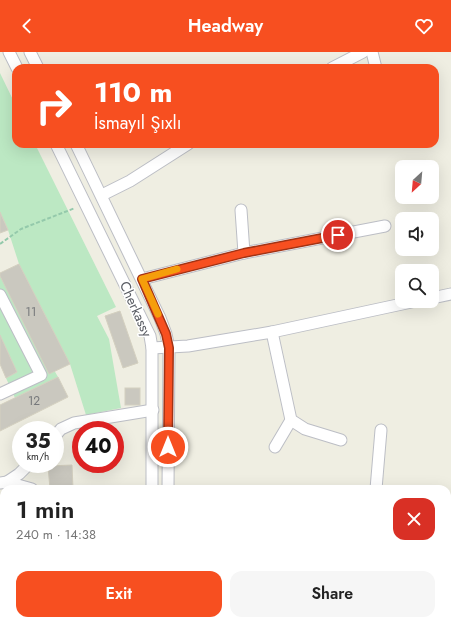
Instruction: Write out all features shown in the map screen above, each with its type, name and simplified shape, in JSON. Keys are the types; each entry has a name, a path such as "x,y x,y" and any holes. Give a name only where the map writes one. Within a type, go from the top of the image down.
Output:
{"street":[{"path":"9,52 15,64"},
{"path":"30,52 36,64"},
{"path":"340,64 362,52"},
{"path":"372,52 375,64"},
{"name":"Cherkassy","path":"58,148 144,321 152,348 152,485"},
{"name":"Cherkassy","path":"78,148 142,279 166,334 169,348 168,485"},
{"path":"102,195 136,177 182,148"},
{"path":"241,210 244,253"},
{"path":"142,279 244,253 385,226"},
{"path":"439,297 451,294"},
{"path":"0,295 41,375 0,394"},
{"path":"152,348 169,348 272,332 395,306"},
{"path":"272,332 291,420 275,447"},
{"path":"64,428 74,423 153,410"},
{"path":"291,420 305,429 341,440"},
{"path":"376,485 381,430"},
{"path":"4,483 20,473"}],"path":[{"path":"0,244 28,226 85,204"}],"green space":[{"path":"0,73 12,98 12,148 37,148 116,307 97,316 109,339 121,408 86,415 70,364 19,264 8,230 0,212"},
{"path":"0,276 58,377 15,398 6,378 17,372 0,335"}],"building":[{"path":"0,212 8,230 0,233"},
{"path":"19,264 70,364 49,374 0,276 0,273"},
{"path":"120,311 138,363 123,368 105,316"},
{"path":"0,335 17,372 6,378 0,364"},
{"path":"58,377 68,397 20,421 12,421 12,425 0,431 0,405"},
{"path":"125,388 140,388 140,405 125,405"},
{"path":"64,465 72,465 73,485 50,485 49,473 64,473"}],"slow traffic":[{"path":"158,314 142,279 177,269"}],"route":[{"path":"168,447 169,348 160,318 142,279 244,253 338,235"}]}
